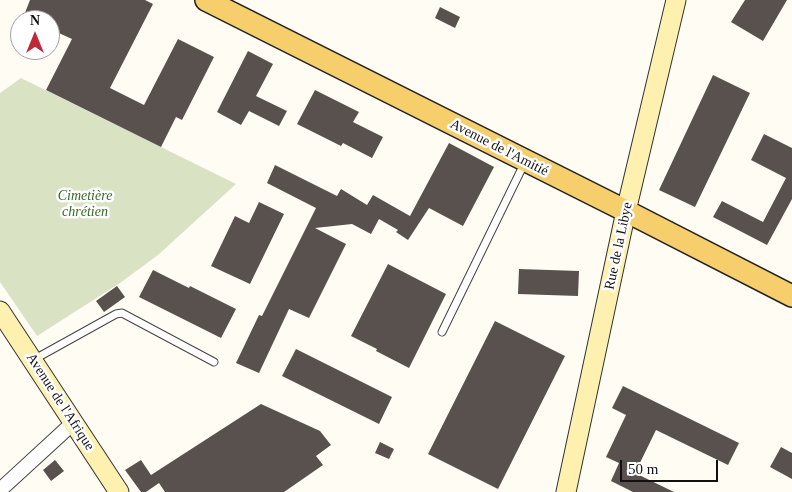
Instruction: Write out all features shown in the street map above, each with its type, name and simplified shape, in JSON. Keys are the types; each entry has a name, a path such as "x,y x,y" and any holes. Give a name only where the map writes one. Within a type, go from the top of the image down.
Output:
{"main road":[{"name":"Avenue de l'Amitié","path":"206,0 792,296"}],"street":[{"name":"Rue de la Libye","path":"566,492 626,211 676,0"},
{"name":"Avenue de l'Afrique","path":"0,311 119,492"},
{"path":"0,490 73,423"}],"lane":[{"path":"442,332 526,161"},
{"path":"33,360 116,314 122,313 214,362"}],"green space":[{"name":"Cimetière chrétien","path":"21,78 236,184 158,255 120,283 37,336 0,282 0,93"}],"building":[{"path":"30,0 145,0 153,4 110,88 144,105 178,39 214,57 182,120 176,117 161,147 46,90 72,39 60,34 60,10 26,10"},
{"path":"745,0 787,0 763,41 731,22"},
{"path":"440,7 460,17 455,28 435,18"},
{"path":"248,51 273,64 256,96 287,111 279,126 249,111 241,125 217,112"},
{"path":"713,75 750,93 695,207 659,190"},
{"path":"315,90 359,112 353,122 383,137 372,158 343,143 341,146 297,124"},
{"path":"764,134 792,148 792,199 767,245 713,217 722,201 763,222 786,178 751,160"},
{"path":"449,143 494,167 463,226 429,208 408,240 396,232 398,230 379,219 371,234 352,224 315,228 346,244 309,318 289,309 259,373 236,363 259,315 262,316 316,208 267,183 275,165 337,196 341,189 367,205 373,195 410,216"},
{"path":"259,202 284,214 250,284 211,266 235,216 249,223"},
{"path":"388,264 446,294 409,368 351,336"},
{"path":"519,269 579,271 578,296 518,294"},
{"path":"153,270 236,309 221,338 139,297"},
{"path":"117,286 125,297 104,312 96,301"},
{"path":"495,321 565,356 498,489 428,454"},
{"path":"296,349 392,397 379,424 282,376"},
{"path":"623,386 739,443 728,465 656,430 635,473 674,492 633,492 611,481 619,463 606,457 626,415 612,408"},
{"path":"261,404 320,431 331,445 316,456 323,465 284,492 165,492 159,483 146,492 141,492 125,470 141,460 151,475"},
{"path":"380,442 394,449 389,459 375,453"},
{"path":"781,447 792,453 792,479 770,467"},
{"path":"55,460 64,471 51,481 43,470"}]}
